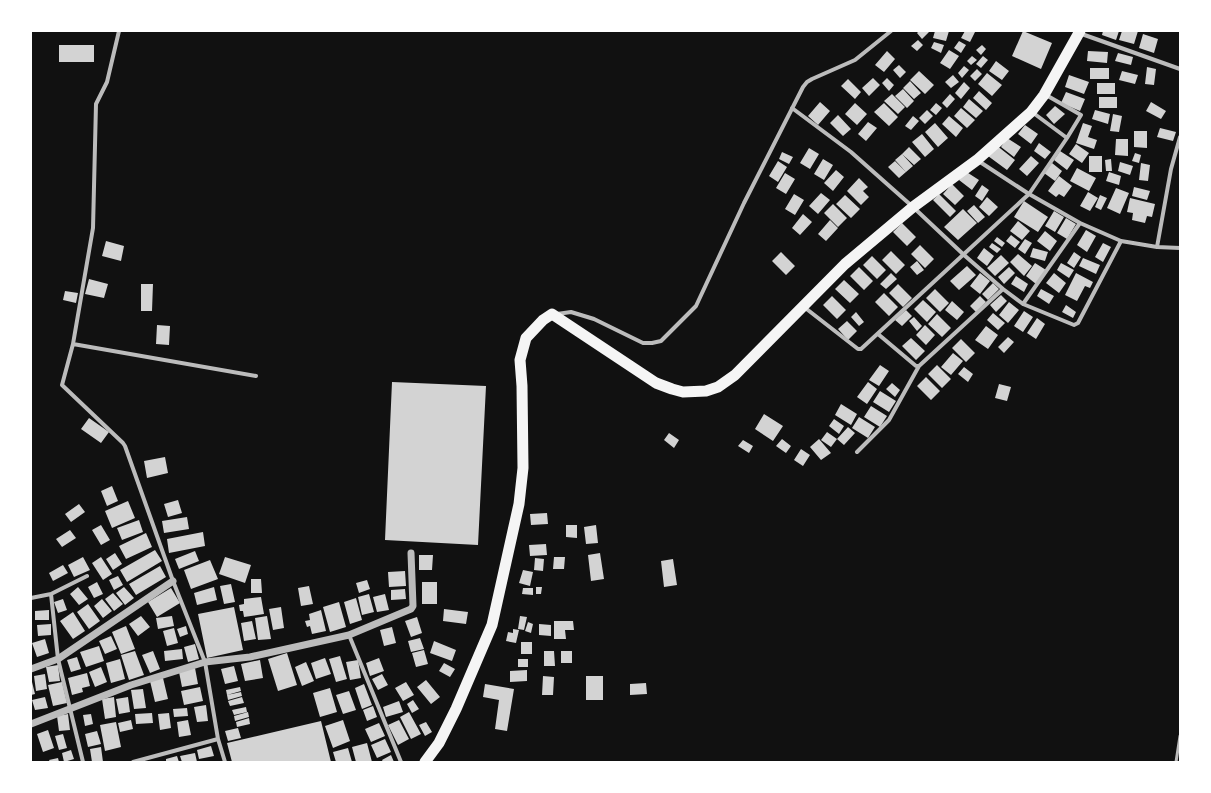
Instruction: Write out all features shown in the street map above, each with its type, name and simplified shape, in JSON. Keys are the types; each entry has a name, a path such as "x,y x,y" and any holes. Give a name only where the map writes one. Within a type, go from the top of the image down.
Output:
{"highway":[{"path":"425,762 439,743 456,709 492,625 519,504 523,468 522,386 520,360 526,338 543,320 552,314 656,383 683,392 706,391 718,387 735,375 845,264 913,207 977,160 1031,112 1044,95 1079,32"}],"street":[{"path":"119,31 107,82 96,104 93,228 73,344 62,385 123,443 173,581 205,662 218,739 224,762"},
{"path":"552,314 571,312 594,319 643,343 661,341 696,306 744,203 792,108 807,82 855,60 891,31"},
{"path":"1079,32 1180,69"},
{"path":"804,307 858,349 861,349 878,334 1029,194 1068,138 1081,115 1044,95"},
{"path":"792,108 851,152 1003,289 1023,304 1074,325 1078,323 1121,241"},
{"path":"1031,112 1068,138"},
{"path":"1157,247 1171,168 1180,137"},
{"path":"977,160 1029,194 1080,223 1121,241 1157,247 1180,248"},
{"path":"1023,304 1080,223"},
{"path":"857,452 889,420 919,366 1003,289"},
{"path":"878,334 916,366 919,366"},
{"path":"73,344 256,376"},
{"path":"31,724 131,685 205,662 250,657 349,635 412,608 411,552"},
{"path":"31,598 51,594 87,576"},
{"path":"31,669 58,659 173,581"},
{"path":"51,594 58,659 83,762"},
{"path":"349,635 401,762"},
{"path":"133,762 218,739"}],"lane":[{"path":"1176,762 1180,736"}],"building":[{"path":"919,31 929,32 922,39 917,33"},
{"path":"935,31 949,31 946,41 933,38"},
{"path":"965,31 975,32 970,42 961,38"},
{"path":"1023,31 1052,43 1041,69 1012,56"},
{"path":"1103,31 1119,31 1116,40 1102,35"},
{"path":"1122,31 1138,31 1134,44 1119,40"},
{"path":"1143,34 1158,39 1154,53 1139,48"},
{"path":"918,40 923,45 917,51 911,46"},
{"path":"959,41 966,45 961,53 954,48"},
{"path":"934,42 944,45 941,53 931,48"},
{"path":"59,45 94,45 94,62 59,62"},
{"path":"982,45 986,49 981,55 976,50"},
{"path":"949,50 959,56 950,69 940,63"},
{"path":"887,51 895,59 884,72 875,65"},
{"path":"1088,51 1108,52 1107,63 1087,61"},
{"path":"1118,53 1133,57 1131,65 1115,61"},
{"path":"972,56 977,60 971,65 967,61"},
{"path":"983,56 988,60 981,68 976,64"},
{"path":"996,61 1009,71 1002,80 989,71"},
{"path":"899,65 906,72 900,78 893,70"},
{"path":"964,66 969,70 962,78 958,73"},
{"path":"1147,67 1156,69 1154,85 1145,84"},
{"path":"1090,68 1109,68 1109,79 1090,79"},
{"path":"977,69 982,74 975,81 970,76"},
{"path":"919,71 934,85 925,94 910,80"},
{"path":"1122,71 1138,75 1135,84 1119,80"},
{"path":"987,73 1002,85 992,96 978,84"},
{"path":"953,75 959,82 951,88 945,82"},
{"path":"1069,75 1089,82 1084,94 1065,87"},
{"path":"873,78 880,85 869,96 862,88"},
{"path":"887,78 894,85 889,91 882,83"},
{"path":"848,79 861,92 855,99 841,86"},
{"path":"910,81 921,93 914,99 903,88"},
{"path":"964,82 970,88 961,99 955,93"},
{"path":"1097,83 1115,83 1115,94 1097,94"},
{"path":"903,89 914,101 907,108 895,96"},
{"path":"979,91 992,103 986,110 973,98"},
{"path":"1066,92 1085,99 1080,111 1061,103"},
{"path":"892,94 905,107 898,114 884,101"},
{"path":"950,94 955,99 947,108 942,103"},
{"path":"1099,97 1117,97 1117,108 1099,108"},
{"path":"969,99 983,111 976,118 963,107"},
{"path":"820,102 830,111 818,125 808,116"},
{"path":"1151,102 1166,111 1161,119 1146,111"},
{"path":"855,103 867,114 857,125 845,114"},
{"path":"884,103 898,117 889,126 874,112"},
{"path":"936,103 942,108 936,115 930,110"},
{"path":"1055,106 1065,114 1054,124 1046,115"},
{"path":"961,108 975,120 967,128 954,116"},
{"path":"927,110 933,116 925,124 919,118"},
{"path":"1095,110 1110,114 1108,124 1092,119"},
{"path":"1113,114 1122,116 1119,132 1110,131"},
{"path":"838,115 851,129 843,136 830,123"},
{"path":"913,116 919,121 911,130 905,126"},
{"path":"949,116 963,128 956,137 942,124"},
{"path":"868,122 877,128 866,141 858,134"},
{"path":"935,123 948,138 938,147 925,132"},
{"path":"1083,123 1092,126 1088,137 1097,140 1094,149 1076,143"},
{"path":"1025,125 1038,134 1031,144 1018,134"},
{"path":"1160,128 1176,132 1173,141 1157,137"},
{"path":"1134,131 1147,131 1147,148 1134,147"},
{"path":"922,134 934,149 925,157 912,142"},
{"path":"1007,138 1021,147 1014,157 1001,147"},
{"path":"1116,139 1128,139 1128,156 1115,155"},
{"path":"1039,143 1051,152 1045,159 1034,151"},
{"path":"1076,144 1089,153 1082,163 1069,154"},
{"path":"996,145 1015,160 1007,170 988,156"},
{"path":"909,147 921,159 914,165 902,154"},
{"path":"809,148 819,154 810,169 800,163"},
{"path":"1060,151 1074,160 1067,170 1054,160"},
{"path":"782,152 793,157 789,164 779,159"},
{"path":"1135,153 1141,155 1139,163 1132,161"},
{"path":"902,154 913,166 906,172 895,160"},
{"path":"1031,156 1039,163 1027,176 1019,169"},
{"path":"1089,156 1102,156 1102,172 1089,172"},
{"path":"823,159 833,165 824,180 814,174"},
{"path":"1111,159 1112,171 1106,171 1105,160"},
{"path":"778,161 787,167 778,182 769,176"},
{"path":"895,161 906,172 899,178 888,167"},
{"path":"1120,162 1133,166 1130,175 1118,171"},
{"path":"1052,163 1062,171 1055,181 1044,173"},
{"path":"1141,163 1150,165 1148,181 1139,180"},
{"path":"1077,168 1096,178 1089,191 1070,181"},
{"path":"836,170 844,177 833,191 824,183"},
{"path":"965,171 979,180 972,190 959,180"},
{"path":"1109,172 1121,176 1119,185 1106,181"},
{"path":"785,173 795,179 786,194 776,188"},
{"path":"1059,176 1072,186 1064,197 1059,194 1056,197 1048,191"},
{"path":"859,178 868,187 863,191 869,197 861,205 847,191"},
{"path":"952,184 964,196 955,205 943,194"},
{"path":"982,185 989,190 982,201 975,196"},
{"path":"1134,187 1150,191 1147,200 1132,196"},
{"path":"1116,188 1129,193 1120,214 1107,208"},
{"path":"1088,192 1098,198 1090,211 1080,206"},
{"path":"821,193 830,200 818,214 809,206"},
{"path":"794,194 804,200 795,215 785,209"},
{"path":"939,194 956,211 950,217 933,200"},
{"path":"845,195 860,209 851,218 836,204"},
{"path":"1100,195 1107,198 1101,210 1095,207"},
{"path":"987,197 998,207 989,216 979,207"},
{"path":"1130,198 1155,204 1152,217 1147,216 1145,223 1132,220 1133,213 1127,212"},
{"path":"1024,201 1048,217 1038,232 1014,217"},
{"path":"833,204 847,218 838,227 824,213"},
{"path":"974,205 985,217 978,223 967,211"},
{"path":"963,209 977,223 958,240 944,227"},
{"path":"1054,211 1064,217 1055,232 1045,226"},
{"path":"803,214 812,222 800,235 792,228"},
{"path":"1066,218 1076,224 1067,239 1057,233"},
{"path":"830,220 838,228 826,241 818,234"},
{"path":"1018,221 1030,231 1022,240 1010,231"},
{"path":"902,223 916,237 907,246 893,232"},
{"path":"1086,230 1096,236 1087,252 1077,245"},
{"path":"1045,231 1057,241 1050,251 1037,241"},
{"path":"1011,235 1020,242 1015,248 1006,241"},
{"path":"997,237 1005,243 1002,247 994,241"},
{"path":"1025,239 1032,243 1025,254 1018,249"},
{"path":"106,241 124,246 121,261 102,256"},
{"path":"992,243 1001,249 997,253 989,247"},
{"path":"1103,243 1111,247 1103,262 1095,257"},
{"path":"920,245 934,259 925,268 911,254"},
{"path":"984,248 994,256 987,266 977,258"},
{"path":"1033,248 1048,252 1045,261 1030,257"},
{"path":"891,251 905,265 896,274 882,260"},
{"path":"781,252 795,266 786,275 772,261"},
{"path":"1074,252 1081,257 1074,268 1067,263"},
{"path":"1018,254 1032,266 1024,276 1010,262"},
{"path":"1001,255 1009,263 995,276 987,268"},
{"path":"872,256 886,270 877,279 863,265"},
{"path":"1083,258 1100,265 1096,274 1079,266"},
{"path":"917,261 924,270 917,275 910,267"},
{"path":"1035,263 1046,270 1036,284 1026,276"},
{"path":"1061,263 1074,270 1069,278 1057,270"},
{"path":"967,266 976,275 959,290 950,281"},
{"path":"859,267 873,281 864,290 850,276"},
{"path":"1009,267 1015,273 1004,284 998,277"},
{"path":"891,273 897,279 886,289 880,284"},
{"path":"980,273 990,281 980,294 970,286"},
{"path":"1054,273 1066,283 1059,293 1046,283"},
{"path":"1076,273 1093,282 1090,288 1085,286 1077,301 1065,295"},
{"path":"1016,276 1028,284 1024,292 1011,284"},
{"path":"89,279 108,284 104,298 85,294"},
{"path":"844,280 859,294 850,303 835,289"},
{"path":"993,283 999,289 988,300 982,294"},
{"path":"141,284 153,284 152,311 141,311"},
{"path":"898,284 912,298 903,307 889,293"},
{"path":"935,289 949,303 940,312 926,298"},
{"path":"1041,289 1054,296 1049,304 1037,296"},
{"path":"65,291 78,293 76,303 63,300"},
{"path":"884,293 898,307 889,316 875,302"},
{"path":"1001,295 1007,301 996,312 990,305"},
{"path":"832,296 846,310 837,319 823,305"},
{"path":"980,296 986,302 976,312 970,306"},
{"path":"923,300 936,312 927,322 914,309"},
{"path":"952,301 964,312 957,320 945,310"},
{"path":"1009,302 1019,310 1008,323 999,315"},
{"path":"1066,305 1076,312 1073,318 1062,312"},
{"path":"906,310 912,316 902,326 895,320"},
{"path":"1024,311 1033,317 1023,332 1014,326"},
{"path":"856,312 864,322 859,326 851,317"},
{"path":"993,313 1005,323 998,330 987,320"},
{"path":"937,314 951,328 942,337 928,324"},
{"path":"914,317 922,326 917,331 909,321"},
{"path":"1037,318 1045,324 1036,339 1027,333"},
{"path":"847,321 857,331 848,340 838,329"},
{"path":"157,325 170,326 169,345 156,344"},
{"path":"925,325 935,335 926,345 916,335"},
{"path":"986,326 998,335 988,349 975,340"},
{"path":"1008,337 1014,342 1004,353 998,347"},
{"path":"911,338 925,351 916,360 902,346"},
{"path":"961,339 975,353 966,362 952,348"},
{"path":"953,353 963,361 951,375 941,367"},
{"path":"880,365 889,371 879,386 869,380"},
{"path":"937,365 951,379 942,388 928,374"},
{"path":"964,367 973,374 968,382 958,374"},
{"path":"926,377 940,391 931,400 917,386"},
{"path":"392,382 486,386 478,545 385,540"},
{"path":"868,382 877,389 867,404 857,397"},
{"path":"892,383 900,390 895,397 886,389"},
{"path":"999,384 1011,387 1007,401 995,398"},
{"path":"880,391 896,401 889,412 873,402"},
{"path":"841,404 857,414 851,425 835,415"},
{"path":"871,406 887,416 880,427 864,417"},
{"path":"764,414 783,426 773,441 755,429"},
{"path":"859,417 875,427 868,438 852,428"},
{"path":"89,418 109,432 101,443 81,429"},
{"path":"834,419 844,426 839,434 829,426"},
{"path":"848,427 855,433 844,445 837,439"},
{"path":"827,432 837,439 831,447 821,440"},
{"path":"669,433 679,440 674,448 664,440"},
{"path":"782,439 791,446 786,453 776,446"},
{"path":"819,439 831,453 821,460 810,447"},
{"path":"743,440 753,446 749,453 738,446"},
{"path":"801,449 810,455 803,466 794,460"},
{"path":"165,457 168,473 147,478 144,461"},
{"path":"112,486 118,501 107,506 101,491"},
{"path":"178,500 182,513 168,517 164,504"},
{"path":"128,501 135,518 112,528 105,511"},
{"path":"79,504 85,512 71,522 65,514"},
{"path":"547,513 548,524 531,525 530,514"},
{"path":"187,517 189,529 164,533 162,521"},
{"path":"139,520 143,532 122,540 117,528"},
{"path":"101,525 110,540 101,545 92,530"},
{"path":"566,525 577,525 577,538 566,537"},
{"path":"596,525 598,543 586,544 584,527"},
{"path":"70,530 76,538 62,547 56,539"},
{"path":"203,532 205,546 169,553 167,539"},
{"path":"146,533 152,547 126,559 119,546"},
{"path":"546,544 547,555 530,556 529,545"},
{"path":"155,550 162,561 127,582 120,570"},
{"path":"195,551 199,561 179,569 175,559"},
{"path":"115,553 122,564 113,570 106,559"},
{"path":"600,553 604,579 591,581 588,555"},
{"path":"419,555 433,555 432,570 419,570"},
{"path":"83,557 90,570 74,577 68,565"},
{"path":"101,557 112,574 103,580 92,563"},
{"path":"225,557 251,565 245,583 219,574"},
{"path":"554,557 565,557 564,569 553,569"},
{"path":"535,558 544,559 543,571 534,570"},
{"path":"673,559 677,585 664,587 661,561"},
{"path":"210,560 218,579 191,589 184,570"},
{"path":"63,565 68,573 53,581 49,573"},
{"path":"160,566 166,577 136,595 129,584"},
{"path":"523,570 533,572 530,586 519,583"},
{"path":"405,571 406,586 389,587 388,572"},
{"path":"118,576 123,585 114,590 109,580"},
{"path":"251,579 261,579 262,593 251,593"},
{"path":"367,580 370,589 359,593 356,583"},
{"path":"97,582 103,594 94,598 88,587"},
{"path":"422,582 437,582 437,604 422,604"},
{"path":"231,584 235,602 224,604 220,586"},
{"path":"309,586 313,604 301,606 298,588"},
{"path":"78,587 88,599 79,605 70,594"},
{"path":"124,587 134,598 125,605 116,593"},
{"path":"214,587 217,600 197,605 194,593"},
{"path":"536,587 542,587 541,594 536,594"},
{"path":"171,588 180,603 157,617 148,602"},
{"path":"523,588 533,588 533,595 522,594"},
{"path":"405,589 406,599 391,600 391,590"},
{"path":"113,593 123,604 114,611 105,599"},
{"path":"369,594 374,612 362,615 358,597"},
{"path":"385,594 389,610 377,612 373,597"},
{"path":"261,597 264,614 244,617 243,611 240,611 239,605 244,604 244,599"},
{"path":"356,598 362,620 350,624 344,602"},
{"path":"63,599 67,610 58,613 54,602"},
{"path":"102,599 112,611 103,618 94,606"},
{"path":"339,602 346,627 330,632 323,607"},
{"path":"88,604 100,621 89,629 77,612"},
{"path":"234,607 243,650 207,658 198,614"},
{"path":"281,607 284,628 273,630 269,609"},
{"path":"444,609 468,612 466,624 443,621"},
{"path":"49,610 49,620 35,620 35,611"},
{"path":"321,610 326,631 312,634 310,626 307,627 305,621 310,620 309,614"},
{"path":"73,612 85,631 73,639 60,621"},
{"path":"141,616 150,627 138,636 129,624"},
{"path":"172,616 174,626 158,629 156,618"},
{"path":"267,616 271,639 258,640 255,618"},
{"path":"520,616 527,617 524,630 518,629"},
{"path":"417,617 422,633 411,637 405,621"},
{"path":"252,621 256,639 244,641 241,623"},
{"path":"554,621 573,621 574,630 565,630 566,639 554,639"},
{"path":"528,622 533,624 531,633 525,631"},
{"path":"51,624 51,635 38,636 37,625"},
{"path":"539,624 551,625 551,636 539,635"},
{"path":"126,626 135,649 121,654 112,632"},
{"path":"186,626 188,634 180,637 177,629"},
{"path":"392,627 396,643 384,646 380,630"},
{"path":"174,628 178,643 167,646 163,631"},
{"path":"513,629 519,630 516,643 506,641 508,632 513,633"},
{"path":"111,636 117,649 105,654 99,641"},
{"path":"420,638 424,649 411,652 408,641"},
{"path":"45,639 49,653 37,657 32,643"},
{"path":"434,641 456,650 452,661 430,653"},
{"path":"521,642 532,642 532,654 521,654"},
{"path":"195,644 199,659 188,662 184,647"},
{"path":"99,646 104,661 86,667 80,652"},
{"path":"182,649 183,659 165,661 164,651"},
{"path":"424,650 428,664 416,667 412,653"},
{"path":"135,651 144,675 129,680 121,655"},
{"path":"153,651 160,669 150,673 142,655"},
{"path":"544,651 554,651 555,666 544,666"},
{"path":"561,651 572,651 572,663 561,663"},
{"path":"287,653 297,685 278,691 268,659"},
{"path":"340,656 347,679 336,682 329,659"},
{"path":"77,657 81,669 71,672 67,660"},
{"path":"325,658 331,674 316,679 311,663"},
{"path":"379,658 384,671 370,676 366,663"},
{"path":"120,659 125,679 111,683 106,663"},
{"path":"518,659 528,659 528,667 518,667"},
{"path":"260,660 263,678 245,681 241,664"},
{"path":"358,660 361,678 350,680 346,662"},
{"path":"306,662 314,681 302,686 295,667"},
{"path":"444,663 455,669 450,677 439,671"},
{"path":"58,665 60,681 49,682 46,667"},
{"path":"234,666 238,681 225,684 221,669"},
{"path":"101,667 107,682 95,687 89,672"},
{"path":"195,668 198,684 182,687 179,672"},
{"path":"527,670 527,681 510,682 510,671"},
{"path":"87,673 90,686 82,688 83,692 72,695 68,678"},
{"path":"45,674 47,689 36,691 34,676"},
{"path":"382,674 388,685 378,690 372,679"},
{"path":"543,676 554,677 553,695 542,695"},
{"path":"586,676 603,676 603,700 586,700"},
{"path":"31,678 35,694 31,695"},
{"path":"163,678 168,699 155,702 150,681"},
{"path":"426,680 440,697 431,704 417,687"},
{"path":"62,682 67,703 53,706 48,685"},
{"path":"406,682 414,695 403,701 395,688"},
{"path":"646,683 647,694 630,695 630,684"},
{"path":"364,684 372,705 362,709 355,688"},
{"path":"485,684 514,689 507,731 495,729 499,700 483,697"},
{"path":"200,687 203,701 184,705 181,691"},
{"path":"240,687 241,691 227,695 226,690"},
{"path":"330,688 337,712 320,717 313,693"},
{"path":"143,689 146,708 134,709 131,690"},
{"path":"349,691 356,710 343,714 336,695"},
{"path":"241,692 242,696 228,700 227,695"},
{"path":"45,697 48,708 35,710 32,700"},
{"path":"114,697 116,717 105,719 102,699"},
{"path":"128,697 130,712 119,714 116,699"},
{"path":"242,697 244,703 230,706 228,701"},
{"path":"413,700 419,709 412,713 407,704"},
{"path":"399,701 403,712 386,717 383,707"},
{"path":"206,705 208,721 197,722 194,707"},
{"path":"373,706 377,717 367,721 363,710"},
{"path":"246,707 247,712 234,715 232,710"},
{"path":"187,708 188,716 174,717 173,709"},
{"path":"248,712 249,717 235,721 234,716"},
{"path":"409,712 421,734 411,739 400,717"},
{"path":"152,713 153,723 136,724 135,714"},
{"path":"169,713 171,728 160,730 158,714"},
{"path":"68,714 70,730 59,731 57,716"},
{"path":"91,714 93,724 85,726 83,715"},
{"path":"249,718 250,724 237,727 236,722"},
{"path":"131,720 133,729 120,732 118,723"},
{"path":"188,720 191,735 179,737 177,722"},
{"path":"343,720 350,741 333,748 325,726"},
{"path":"399,720 409,739 398,745 388,725"},
{"path":"321,721 331,762 232,762 227,743"},
{"path":"116,722 121,747 105,751 100,725"},
{"path":"426,722 432,732 425,736 419,725"},
{"path":"379,723 385,736 371,742 365,729"},
{"path":"238,728 241,738 228,741 225,731"},
{"path":"48,730 54,748 43,752 37,734"},
{"path":"97,731 101,744 88,747 85,734"},
{"path":"63,734 67,748 59,750 55,736"},
{"path":"385,739 391,752 377,758 371,745"},
{"path":"367,743 372,762 356,762 352,747"},
{"path":"211,746 214,756 199,759 197,750"},
{"path":"101,747 103,762 92,762 90,749"},
{"path":"348,748 352,762 336,762 333,752"},
{"path":"71,750 74,759 64,762 62,753"},
{"path":"195,753 197,762 182,762 180,756"},
{"path":"391,755 394,762 383,762 382,760"},
{"path":"177,756 179,762 166,762 166,759"},
{"path":"58,758 59,762 50,762 49,760"}]}
